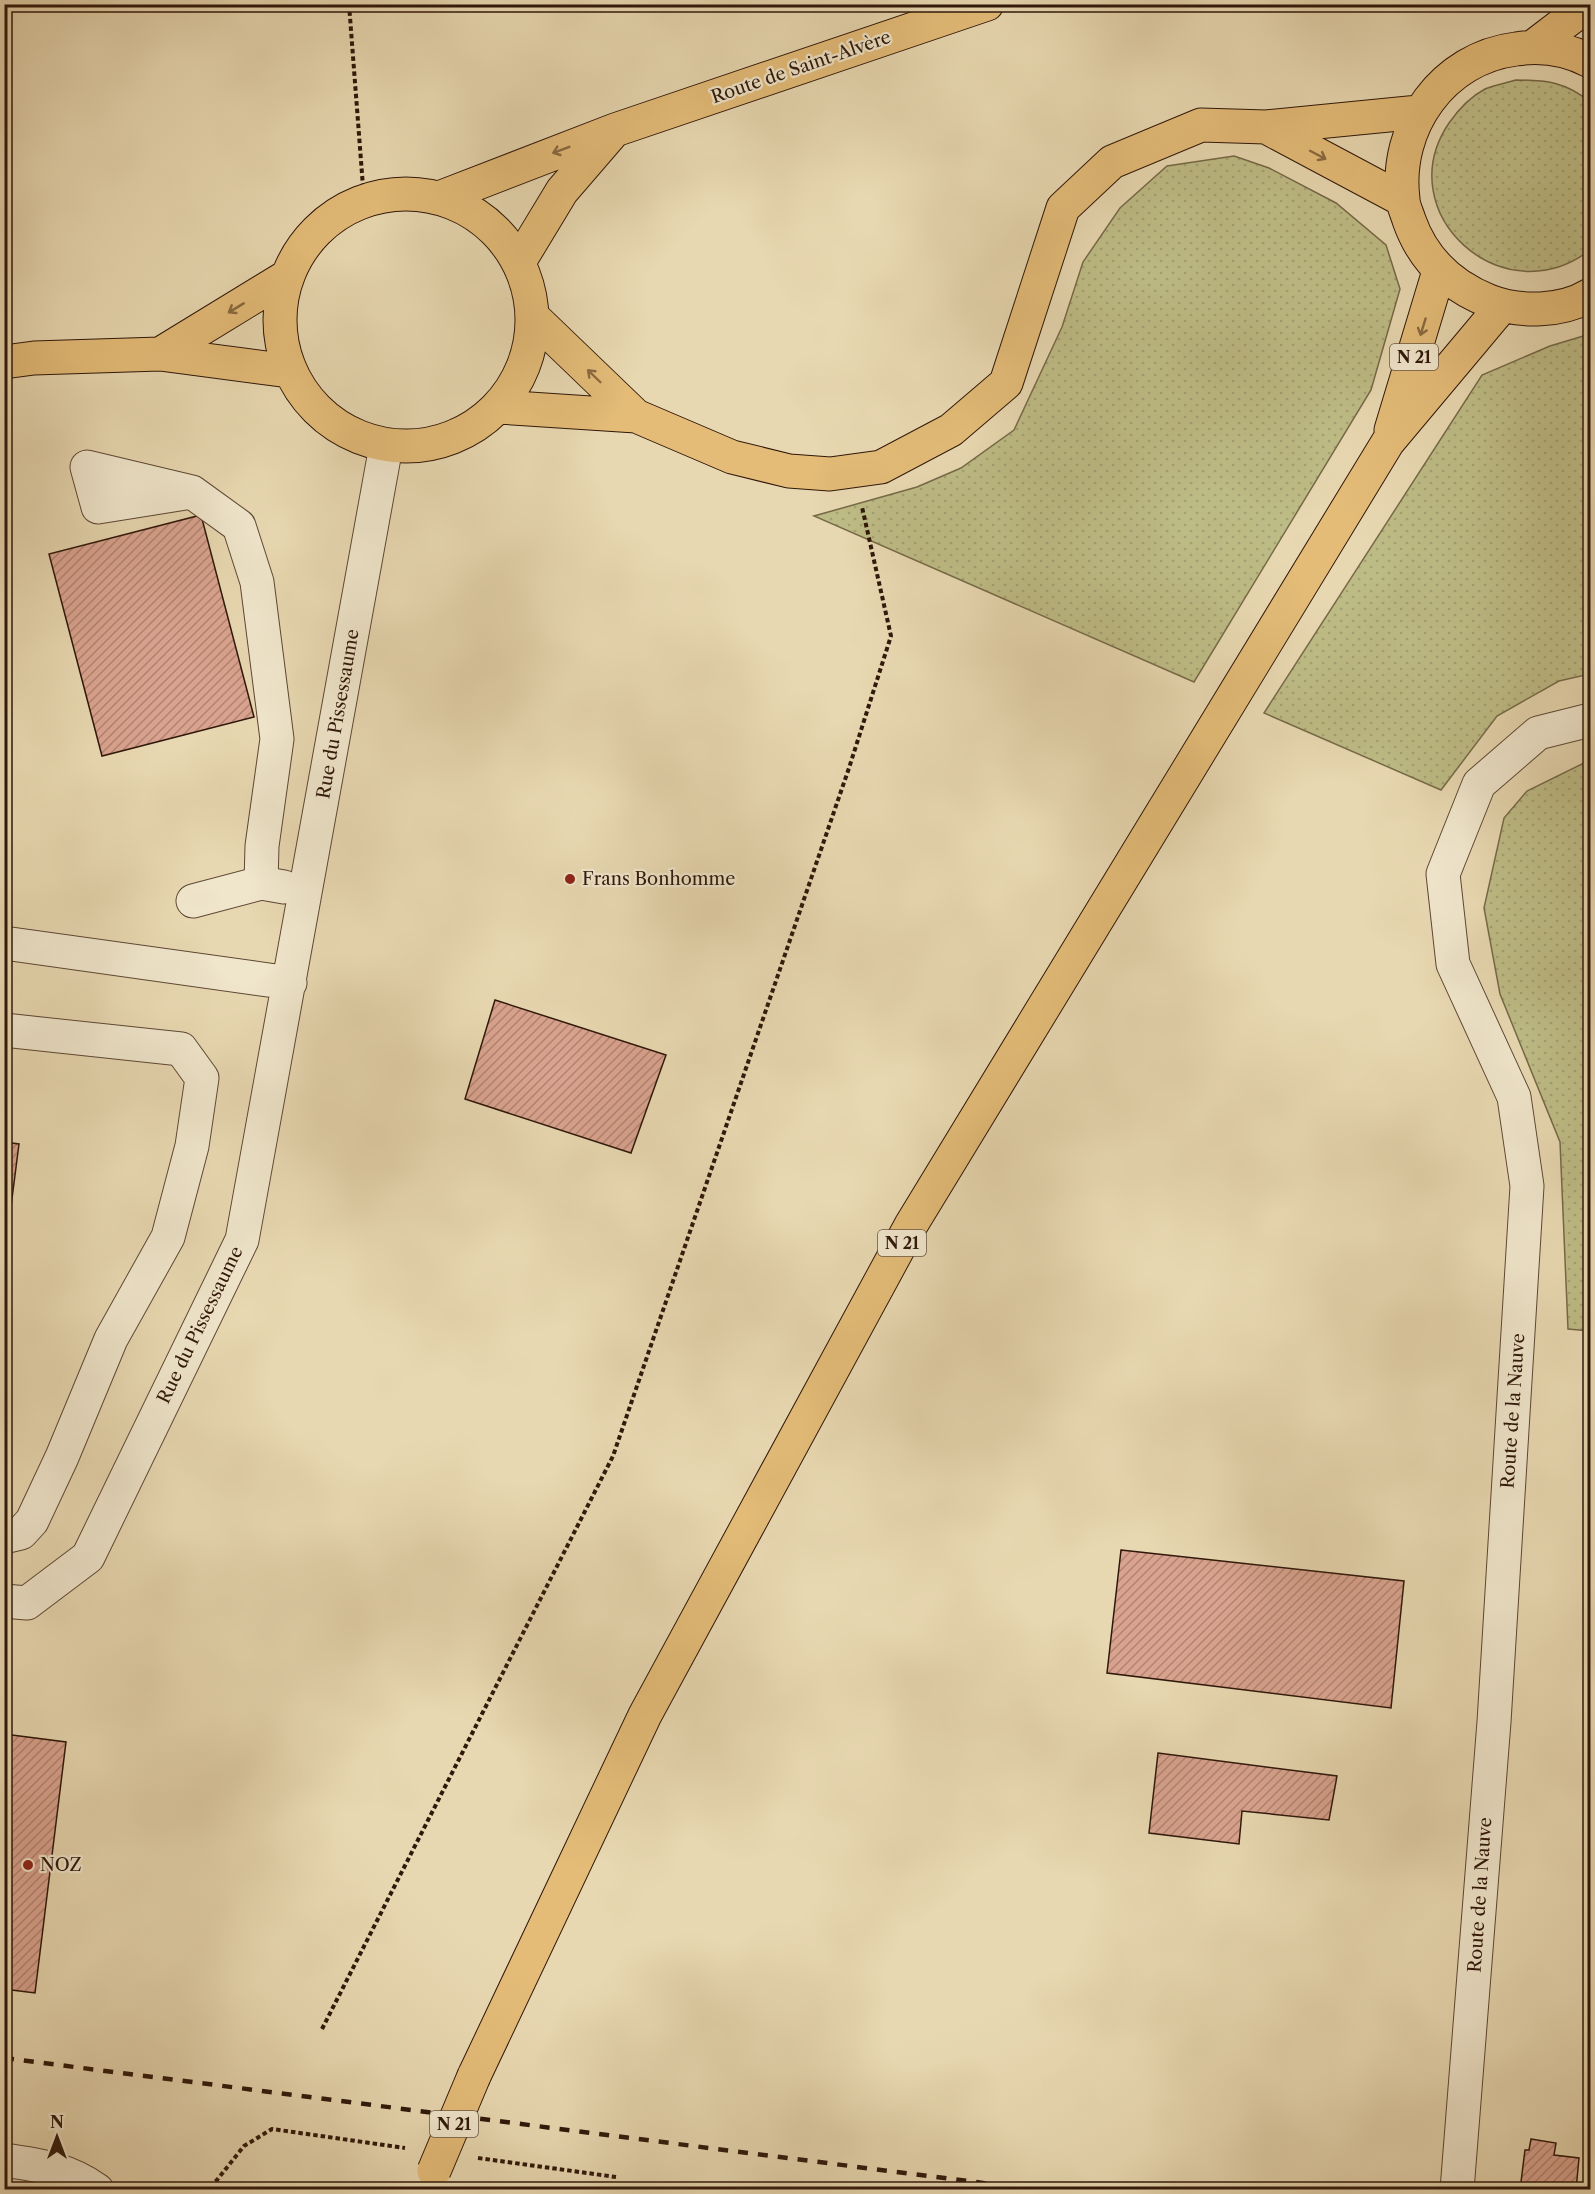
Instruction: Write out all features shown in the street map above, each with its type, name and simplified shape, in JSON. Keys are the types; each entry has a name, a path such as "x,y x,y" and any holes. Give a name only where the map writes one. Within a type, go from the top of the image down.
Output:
{"main road":[{"name":"Route de Saint-Alvère","path":"439,198 615,129 987,4"},
{"path":"1534,46 1589,4"},
{"path":"1590,61 1575,53 1534,46 1500,51 1467,64 1440,85 1419,112 1403,154 1402,200 1416,239 1439,271 1468,293 1502,306 1543,310 1590,296"},
{"path":"498,408 636,416 732,457 789,471 830,474 881,467 951,430 1006,382 1063,208 1112,162 1201,125 1266,127 1419,112"},
{"path":"1266,127 1402,200"},
{"path":"519,262 562,191 615,129"},
{"path":"401,193 439,198 471,212 498,233 519,262 529,289 533,317 529,350 517,381 498,408 465,432 426,445 386,446 346,432 312,406 289,371 280,340 279,308 286,277 304,244 331,218 364,201 401,193"},
{"name":"N 21","path":"1388,442 1439,271"},
{"path":"160,354 286,277"},
{"name":"N 21","path":"431,2180 474,2076 645,1715 911,1225 1388,442 1502,306"},
{"path":"533,317 636,416"},
{"path":"4,362 34,358 160,354 289,371"}],"street":[{"name":"Rue du Pissessaume","path":"4,1601 27,1603 88,1557 242,1240 386,446"},
{"path":"192,492 239,526 257,582 277,739 261,846 261,883"},
{"name":"Route de la Nauve","path":"1457,2190 1494,1722 1527,1186 1514,1097 1454,964 1443,874 1479,784 1538,733 1590,720"},
{"path":"193,901 261,883 306,892"},
{"path":"4,943 290,982"},
{"path":"4,1030 181,1049 202,1078 192,1146 168,1238 111,1339 62,1457 32,1521 21,1533 4,1537"},
{"path":"4,2160 40,2165 80,2177 97,2190"}],"path":[{"path":"350,4 364,201"},
{"path":"322,2029 614,1456 891,636 854,471"}],"shaded area":[{"path":"1516,80 1564,86 1590,102 1590,250 1556,267 1523,271 1491,263 1464,245 1444,220 1433,190 1434,157 1449,123 1465,104 1480,92 1492,86"},
{"path":"1234,156 1269,168 1336,203 1386,245 1400,289 1371,390 1194,682 814,516 917,487 961,468 1014,430 1062,327 1083,262 1120,208 1167,166"},
{"path":"1590,334 1590,674 1559,681 1497,716 1441,790 1264,713 1482,375 1550,346"},
{"path":"1590,760 1590,1331 1568,1329 1560,1142 1500,994 1484,908 1504,818 1527,791"}],"building":[{"path":"201,515 254,717 102,756 49,554"},
{"path":"495,1000 666,1055 631,1153 465,1099"},
{"path":"4,1142 19,1144 4,1261"},
{"path":"1121,1550 1404,1581 1391,1708 1107,1673"},
{"name":"NOZ","path":"4,1734 66,1742 35,1993 4,1989"},
{"path":"1158,1753 1337,1776 1329,1820 1242,1811 1239,1844 1149,1833"},
{"path":"1531,2139 1556,2143 1554,2155 1579,2158 1576,2190 1520,2190 1525,2150 1529,2150"}],"railway":[{"path":"4,2058 1038,2190"}],"place":[{"name":"Frans Bonhomme","path":"570,879"},
{"name":"NOZ","path":"28,1865"}]}
